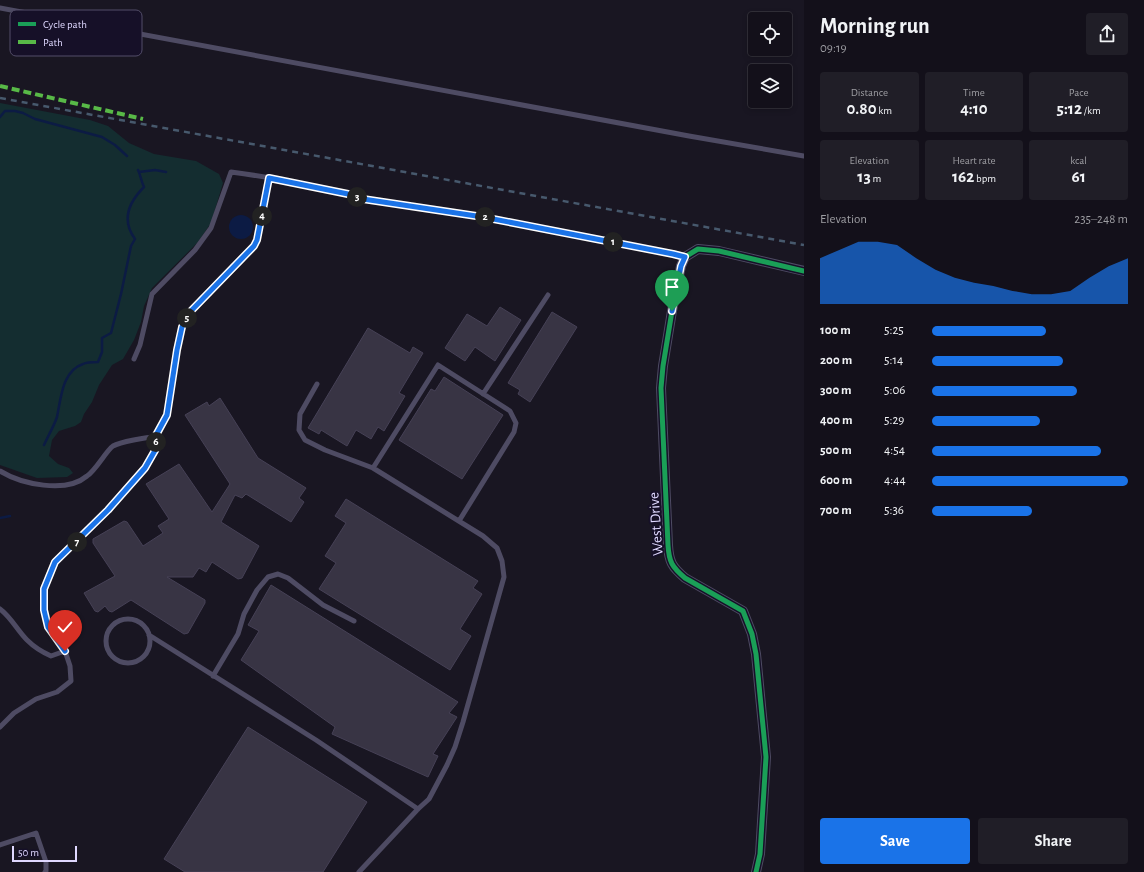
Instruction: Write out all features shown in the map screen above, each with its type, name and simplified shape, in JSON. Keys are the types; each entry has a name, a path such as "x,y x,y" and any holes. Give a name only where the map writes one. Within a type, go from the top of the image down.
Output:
{"street":[{"path":"685,257 698,249 719,250 804,271"},
{"name":"West Drive","path":"685,257 681,266 672,311 661,388 669,554 671,563 685,578 743,611 752,634 756,654 766,757 760,854 756,872"}],"lane":[{"path":"0,8 11,10"},
{"path":"142,34 804,156"},
{"path":"134,359 140,345 152,294 195,250 211,228 231,172 348,194 363,199 483,217 685,257"},
{"path":"0,727 14,713 36,699 57,692 71,681 70,666 65,651 48,627 44,610 44,589 55,562 108,510 145,468 157,447 155,437 167,415 182,327 189,313 254,246 257,240 269,178"},
{"path":"483,394 548,295"},
{"path":"373,468 438,365 510,411 516,423 514,432 459,521"},
{"path":"316,384 300,414 298,430 305,440 325,450 373,468 483,536 497,548 502,561 504,577 455,747 438,784 429,799 359,872"},
{"path":"0,471 8,475 47,486 67,486 87,477 113,446 146,437 155,437"},
{"path":"213,676 238,634 244,614 257,590 268,577 278,574 288,578 323,605 354,621"},
{"path":"0,609 7,614 27,640 40,651 51,656 65,651"},
{"path":"149,636 149,646 144,655 136,661 125,662 116,659 108,651 106,641 108,631 115,623 125,619 135,620 147,630 149,636 316,740 418,809"},
{"path":"0,845 36,833 46,862 45,872"}],"green space":[{"path":"0,103 90,120 108,126 129,143 154,154 196,161 219,174 223,183 211,223 198,242 152,288 144,306 141,322 134,340 123,359 112,365 99,385 81,422 75,426 59,431 52,440 49,456 58,464 69,468 73,473 67,477 37,478 0,465"}],"water":[{"path":"241,215 246,216 252,222 252,232 246,238 241,239 236,238 230,232 229,227 230,222 236,216"}],"building":[{"path":"500,307 521,320 495,361 475,347 465,361 445,348 467,314 487,326"},
{"path":"552,312 577,327 530,402 518,394 520,390 508,383"},
{"path":"368,328 410,353 413,347 423,353 399,393 405,396 384,431 378,427 371,439 356,430 347,446 321,430 319,434 308,428"},
{"path":"444,377 503,415 462,479 399,440 431,389 435,391"},
{"path":"220,398 258,458 306,488 299,498 304,502 291,522 246,494 242,498 235,495 221,522 259,546 242,578 238,579 212,562 206,572 199,568 193,577 167,577 205,600 205,603 188,633 184,634 131,600 112,612 105,606 98,612 95,611 84,593 115,576 93,543 93,539 124,521 127,522 143,546 163,533 158,526 169,519 146,484 179,464 212,512 230,484 185,415 207,402 209,406"},
{"path":"346,499 478,581 473,588 482,594 460,629 471,636 450,670 319,589 336,563 325,556 346,523 335,516"},
{"path":"271,585 458,702 449,713 457,717 433,754 438,756 428,777 332,734 335,727 241,660 259,631 248,625"},
{"path":"248,727 367,802 323,872 185,872 164,859"}],"waterway":[{"path":"0,117 5,111 15,111 35,119 102,137 115,145 127,156"},
{"path":"44,445 57,417 61,394 67,379 76,368 83,364 98,362 102,352 102,338 111,333 131,246 135,239 128,225 129,212 134,199 144,187 138,170"},
{"path":"139,172 155,170 166,172"},
{"path":"0,518 10,516"}],"railway":[{"path":"0,98 804,245"}],"marked path":[{"path":"0,86 143,119"}],"cycle path":[{"path":"756,872 760,854 766,757 756,654 752,634 743,611 685,578 677,571 670,560 668,545 661,388 672,311 681,266 685,257 698,249 719,251 804,271"}],"route":[{"path":"65,651 48,627 44,610 44,589 55,562 108,510 145,468 157,447 155,437 167,415 182,327 189,313 216,287 254,246 257,240 269,178 348,194 363,199 483,217 685,257 681,266 672,311"}]}
